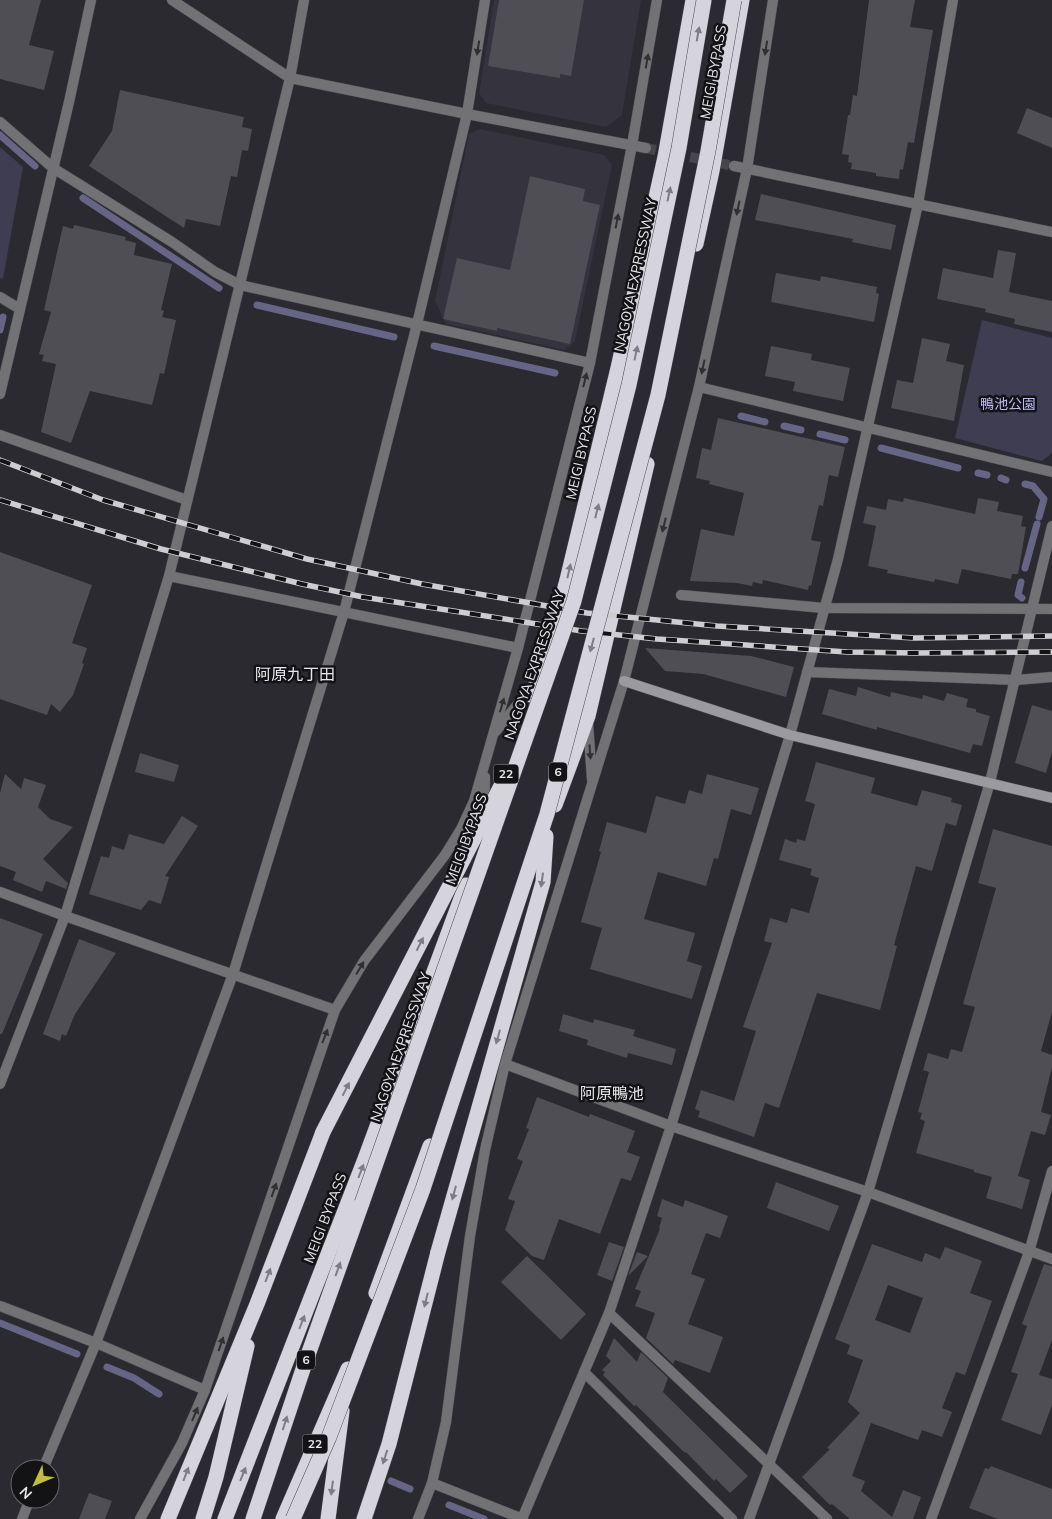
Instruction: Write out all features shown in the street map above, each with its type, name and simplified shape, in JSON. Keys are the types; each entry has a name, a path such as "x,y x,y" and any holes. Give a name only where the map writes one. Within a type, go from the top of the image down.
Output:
{"highway":[{"name":"MEIGI BYPASS","path":"225,1519 366,1159 483,841 539,678 567,580 618,368 665,157 692,0"},
{"name":"NAGOYA EXPRESSWAY","path":"253,1519 303,1368 574,601 629,385 679,148 704,0"},
{"name":"6","path":"291,1518 328,1437 422,1189 547,814 658,395 708,150 734,0"},
{"name":"MEIGI BYPASS","path":"291,1518 588,716 666,384 710,180 742,0"},
{"path":"168,1519 257,1304 323,1132 527,736"},
{"path":"364,1519 389,1444 438,1252 542,882 547,814"},
{"path":"203,1519 216,1477 257,1304"},
{"name":"22","path":"328,1519 347,1370"}],"street":[{"path":"0,394 91,0"},
{"path":"172,0 290,78 646,148"},
{"path":"0,1084 65,916 169,576 290,78 304,0"},
{"path":"47,1459 96,1343 233,974 344,612 418,324 467,114 486,0"},
{"path":"140,1519 182,1443 205,1390 335,1010 364,961 416,894 461,829 474,801 518,648 590,363 632,145 657,0"},
{"path":"418,1519 432,1483 446,1422 470,1236 485,1150 505,1064 624,681 699,387 747,169 773,0"},
{"path":"432,1483 522,1519 609,1313 671,1126 790,735 838,559 918,204 953,0"},
{"path":"0,122 53,168 172,242 215,272 240,285 590,363"},
{"path":"734,166 1052,232"},
{"path":"0,297 20,309"},
{"path":"699,387 1052,472"},
{"path":"0,435 187,500"},
{"path":"749,1519 868,1192 990,782 1052,526"},
{"path":"169,576 518,648"},
{"path":"680,595 824,608 1052,609"},
{"path":"807,672 1016,680 1052,677"},
{"path":"493,736 539,678"},
{"path":"624,681 790,735 1052,798"},
{"path":"588,716 592,787"},
{"path":"483,841 485,760"},
{"path":"0,892 335,1010"},
{"path":"505,1064 671,1126 868,1192 1052,1259"},
{"path":"931,1519 1029,1252 1052,1171"},
{"path":"0,1306 96,1343 205,1390"},
{"path":"609,1313 827,1519"},
{"path":"584,1372 732,1519"}],"shaded area":[{"path":"494,0 641,0 622,115 606,127 486,103 479,93"},
{"path":"480,129 604,155 612,165 575,341 565,350 446,324 435,301 469,134"}],"green space":[{"path":"0,147 23,167 3,279 0,278"},
{"name":"鴨池公園","path":"982,320 1052,338 1052,453 1042,461 955,438"}],"building":[{"path":"0,0 41,0 29,45 54,51 44,90 0,79"},
{"path":"499,0 584,0 571,76 560,74 560,78 488,66"},
{"path":"869,0 915,0 910,27 933,30 914,143 908,142 903,170 900,169 899,179 876,176 876,173 851,169 852,163 848,162 849,155 842,154 853,95 857,96"},
{"path":"120,90 244,117 242,127 252,129 248,151 242,150 237,177 231,176 220,226 186,219 184,228 89,166 112,131"},
{"path":"1027,108 1052,118 1052,148 1017,133"},
{"path":"530,176 585,189 583,201 600,205 570,344 497,328 497,331 443,319 457,258 510,270"},
{"path":"761,194 896,225 891,250 852,242 853,239 755,220"},
{"path":"74,225 126,237 125,240 136,243 134,255 172,264 161,310 164,311 162,317 176,320 164,374 160,373 152,405 90,391 71,443 41,432 56,364 42,361 44,355 39,354 51,312 44,310 63,226 73,229"},
{"path":"998,250 1016,253 1009,292 1052,301 1052,332 1014,324 1015,319 985,312 986,309 937,299 943,268 993,278"},
{"path":"776,273 820,281 821,276 877,287 876,293 879,294 874,322 771,302"},
{"path":"922,338 950,344 946,361 964,365 954,421 891,408 897,380 913,383"},
{"path":"771,346 812,354 811,360 850,368 843,401 793,391 795,382 765,376"},
{"path":"718,418 845,447 838,477 829,475 823,506 819,505 811,540 821,542 811,586 809,585 808,590 763,580 762,584 753,582 752,586 737,583 690,581 701,529 734,536 744,493 709,484 710,481 696,478 702,448 711,450"},
{"path":"904,498 975,514 978,498 999,502 997,511 1023,516 1021,526 1026,527 1018,574 1012,574 1011,579 962,569 958,584 935,579 934,582 887,573 888,570 868,566 876,526 863,523 867,506 886,510 888,499 903,502"},
{"path":"0,552 92,585 72,643 87,648 82,663 84,664 73,695 60,712 51,704 47,715 0,699"},
{"path":"645,648 751,656 794,667 786,697 703,674 665,671"},
{"path":"858,687 890,697 891,692 922,699 923,695 944,701 947,693 968,699 966,707 976,709 976,712 990,716 982,746 973,744 970,753 822,714 829,689 856,696"},
{"path":"1032,705 1052,711 1052,752 1046,773 1015,763"},
{"path":"140,753 179,765 174,782 135,772"},
{"path":"816,762 875,778 871,793 917,806 922,790 952,798 951,802 962,805 956,826 946,823 932,871 916,866 894,945 897,946 880,1010 817,993 779,1108 765,1103 754,1137 698,1117 700,1111 695,1109 701,1090 734,1101 756,1031 743,1027 772,943 764,941 770,918 787,923 791,908 809,913 819,878 810,875 812,869 779,860 785,839 796,843 797,839 805,841 815,804 805,801"},
{"path":"5,774 21,789 24,778 46,785 38,807 50,819 73,827 43,859 68,883 66,889 46,881 42,892 13,880 16,872 0,866 0,793"},
{"path":"707,774 759,788 751,815 731,809 718,859 714,858 706,886 658,872 644,919 695,933 687,961 702,966 692,999 590,969 602,928 581,922 601,852 599,851 607,822 646,833 656,796 685,804 689,790 702,794"},
{"path":"182,816 198,826 165,876 169,877 161,904 149,900 141,910 89,894 101,856 109,858 112,846 124,850 129,834 164,844"},
{"path":"993,829 1052,846 1052,1012 1041,1051 1052,1055 1052,1067 1041,1112 1051,1115 1045,1135 1031,1131 1018,1176 1030,1180 1022,1209 986,1198 992,1177 916,1153 925,1121 920,1119 922,1113 918,1112 929,1072 923,1070 928,1053 948,1059 951,1049 962,1052 975,1007 963,1004 996,888 978,883"},
{"path":"0,918 43,934 2,1034 0,1034"},
{"path":"79,939 116,953 75,1014 66,1036 62,1034 60,1041 43,1034"},
{"path":"563,1014 593,1023 594,1019 635,1030 633,1036 676,1049 672,1065 628,1053 627,1058 587,1045 588,1040 559,1031"},
{"path":"537,1097 589,1117 590,1114 635,1131 627,1152 640,1157 631,1181 621,1178 600,1234 559,1219 544,1260 532,1256 505,1230 515,1201 508,1199 523,1161 517,1159 529,1129 526,1128"},
{"path":"776,1182 839,1206 829,1231 767,1208"},
{"path":"662,1199 683,1207 685,1200 728,1216 720,1238 706,1233 691,1274 705,1279 688,1324 723,1337 710,1373 675,1360 673,1364 646,1338 655,1313 635,1306 641,1291 635,1289 660,1229 662,1218 657,1216"},
{"path":"609,1242 624,1247 612,1281 597,1275"},
{"path":"872,1244 922,1262 925,1253 940,1259 945,1247 982,1261 970,1293 992,1301 965,1375 956,1372 942,1408 952,1412 942,1437 922,1430 918,1440 871,1423 852,1476 865,1481 861,1491 892,1517 903,1490 921,1497 913,1519 850,1519 832,1504 830,1505 802,1477 830,1449 827,1448 860,1413 848,1402 863,1360 847,1354 850,1345 835,1339","holes":["888,1285 923,1298 910,1333 875,1320"]},
{"path":"637,1252 648,1256 628,1276"},
{"path":"527,1256 586,1314 561,1340 501,1282"},
{"path":"1044,1264 1052,1266 1052,1340 1039,1375 1052,1379 1052,1405 1041,1435 1001,1420 1018,1374 1011,1372 1027,1326 1022,1324"},
{"path":"614,1338 637,1362 641,1352 668,1378 663,1392 748,1476 730,1493 716,1479 714,1481 686,1452 636,1405 634,1406 603,1375 605,1372 602,1370 611,1361 606,1356"},
{"path":"991,1466 1052,1489 1052,1519 998,1519 969,1508 985,1468 989,1469"},
{"path":"89,1493 112,1501 105,1519 79,1519"}],"waterway":[{"path":"0,135 35,166"},
{"path":"83,198 219,288"},
{"path":"257,305 394,337"},
{"path":"0,330 3,317"},
{"path":"434,346 555,373"},
{"path":"741,416 765,422"},
{"path":"784,426 801,430"},
{"path":"820,434 845,440"},
{"path":"881,448 958,468"},
{"path":"978,473 987,475"},
{"path":"1001,478 1006,480"},
{"path":"1025,484 1033,486 1044,499 1039,517"},
{"path":"1025,568 1037,524"},
{"path":"1021,582 1018,595 1022,598"},
{"path":"0,1323 77,1354"},
{"path":"107,1367 134,1378 159,1394"},
{"path":"391,1481 410,1489"},
{"path":"449,1505 484,1519"}],"tunnel":[{"path":"646,148 734,166"}],"railway":[{"path":"0,460 103,500 307,559 422,584 587,613 717,626 914,638 1052,636"},
{"path":"0,500 161,549 302,584 363,597 582,631 657,639 847,652 1052,652"}],"district":[{"name":"阿原九丁田","path":"295,674"},
{"name":"阿原鴨池","path":"612,1093"}]}
